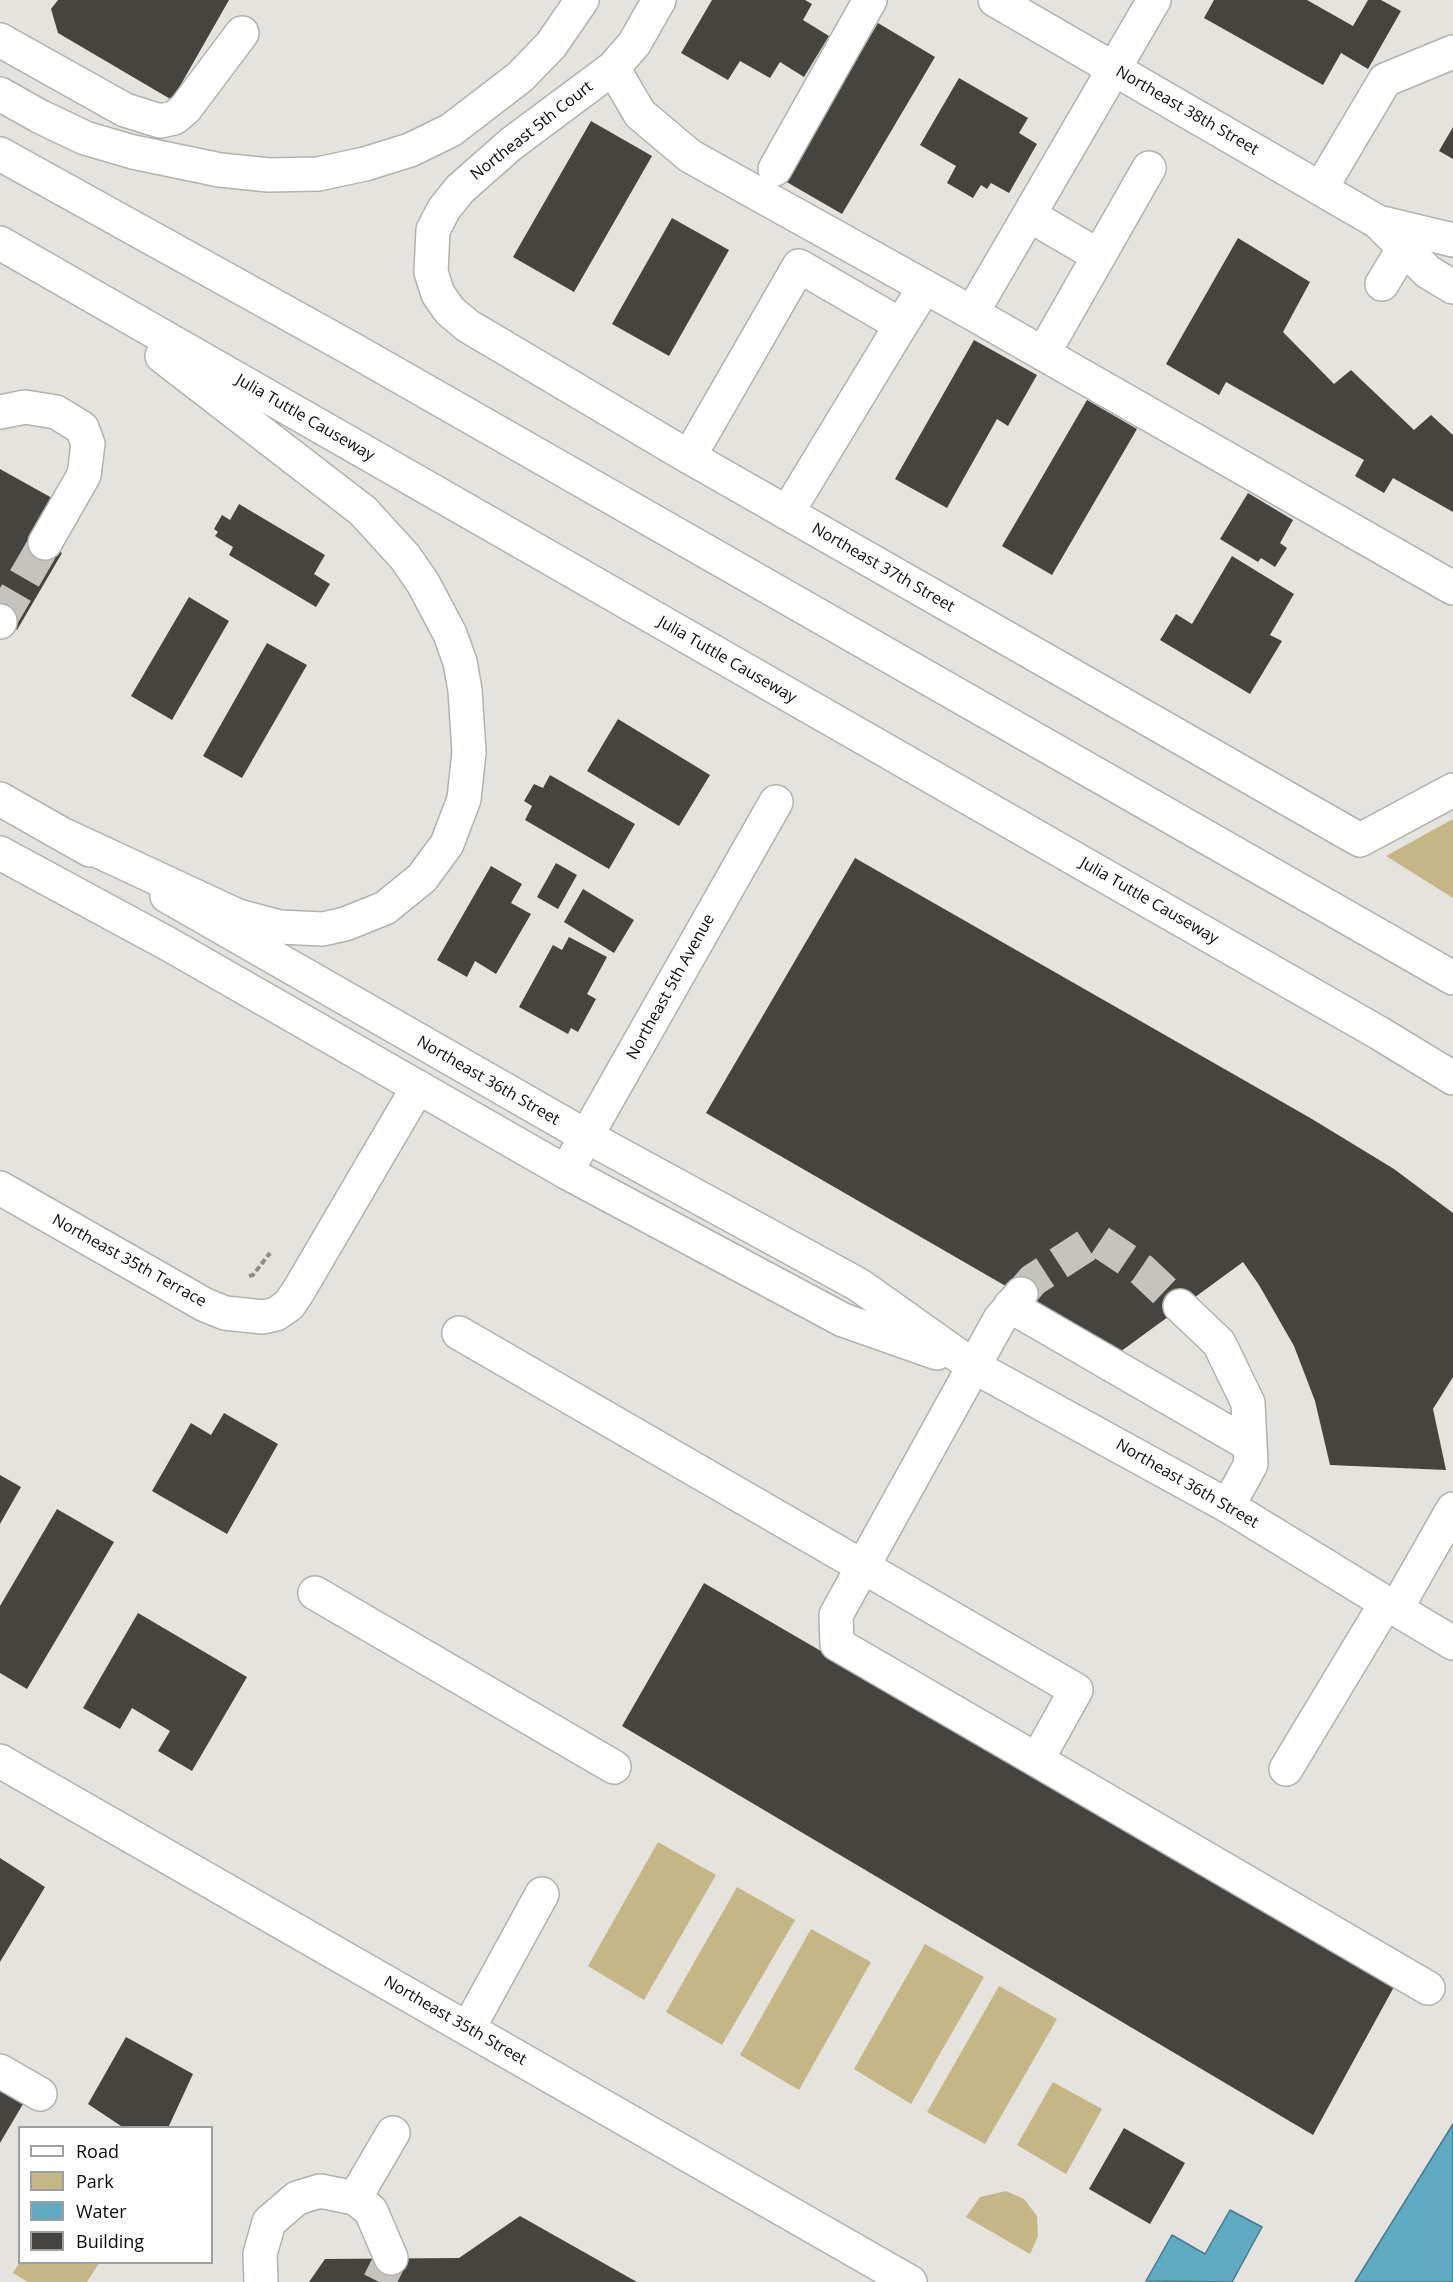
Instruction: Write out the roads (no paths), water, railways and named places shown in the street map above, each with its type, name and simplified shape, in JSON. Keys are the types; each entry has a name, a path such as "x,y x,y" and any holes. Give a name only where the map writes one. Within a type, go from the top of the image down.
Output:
{"main road":[{"path":"1,94 39,117 85,138 133,152 220,170 269,175 318,174 388,157 452,130 520,77 551,45 582,0"},
{"name":"Northeast 5th Court","path":"431,273 433,230 444,209 460,189 511,144 613,68 634,44 659,0"},
{"path":"775,169 870,0"},
{"name":"Northeast 38th Street","path":"995,0 1409,239 1453,240"},
{"path":"972,313 1155,0"},
{"path":"0,40 125,110 160,121 174,118 185,109 242,33"},
{"path":"1321,189 1385,80 1453,52"},
{"path":"613,68 640,114 690,156 972,313 1453,588"},
{"path":"0,154 350,348 1453,978"},
{"path":"1043,354 1149,168"},
{"path":"1029,215 1098,256"},
{"path":"1382,284 1409,239 1428,272 1453,287"},
{"name":"Julia Tuttle Causeway","path":"0,243 1379,1033 1453,1078"},
{"path":"689,457 799,266 901,325"},
{"name":"Northeast 37th Street","path":"431,273 438,294 450,311 468,327 689,457 1360,840 1453,790"},
{"path":"66,836 238,916 259,923 304,930 345,924 385,908 422,878 435,862 457,821 468,779 469,752 468,711 460,662 438,608 405,557 363,511 74,286"},
{"path":"787,513 924,288"},
{"path":"0,412 26,407 56,412 82,428 88,444 84,475 45,543"},
{"name":"Northeast 36th Street","path":"0,799 303,976 586,1136 859,1285 974,1366 1228,1506 1453,1643"},
{"name":"Northeast 5th Avenue","path":"566,1172 776,802"},
{"name":"Northeast 36th Street","path":"0,853 170,945 566,1172 843,1320 974,1366"},
{"name":"Northeast 35th Terrace","path":"0,1188 205,1305 225,1313 263,1317 276,1314 289,1305 299,1290 418,1087"},
{"path":"1251,1445 1015,1300 974,1366 836,1616 837,1644 1428,1988"},
{"path":"1180,1306 1219,1343 1248,1403 1251,1464 1228,1506"},
{"path":"459,1333 1076,1690 1037,1760"},
{"path":"1286,1769 1453,1509"},
{"path":"315,1593 614,1767"},
{"name":"Northeast 35th Street","path":"0,1761 910,2282"},
{"path":"468,2029 542,1894"},
{"path":"0,2071 40,2094"},
{"path":"355,2198 393,2133"},
{"path":"261,2282 260,2254 269,2222 297,2198 320,2191 355,2198 371,2211 391,2258"}],"water":[{"path":"1453,2124 1453,2282 1355,2282"},
{"path":"1230,2210 1262,2227 1232,2282 1146,2281 1172,2235 1205,2254"}],"tunnel":[{"path":"0,621 45,543"},
{"path":"1021,1294 1033,1280 1096,1239 1142,1270 1180,1306"},
{"path":"379,2282 391,2258"}]}
